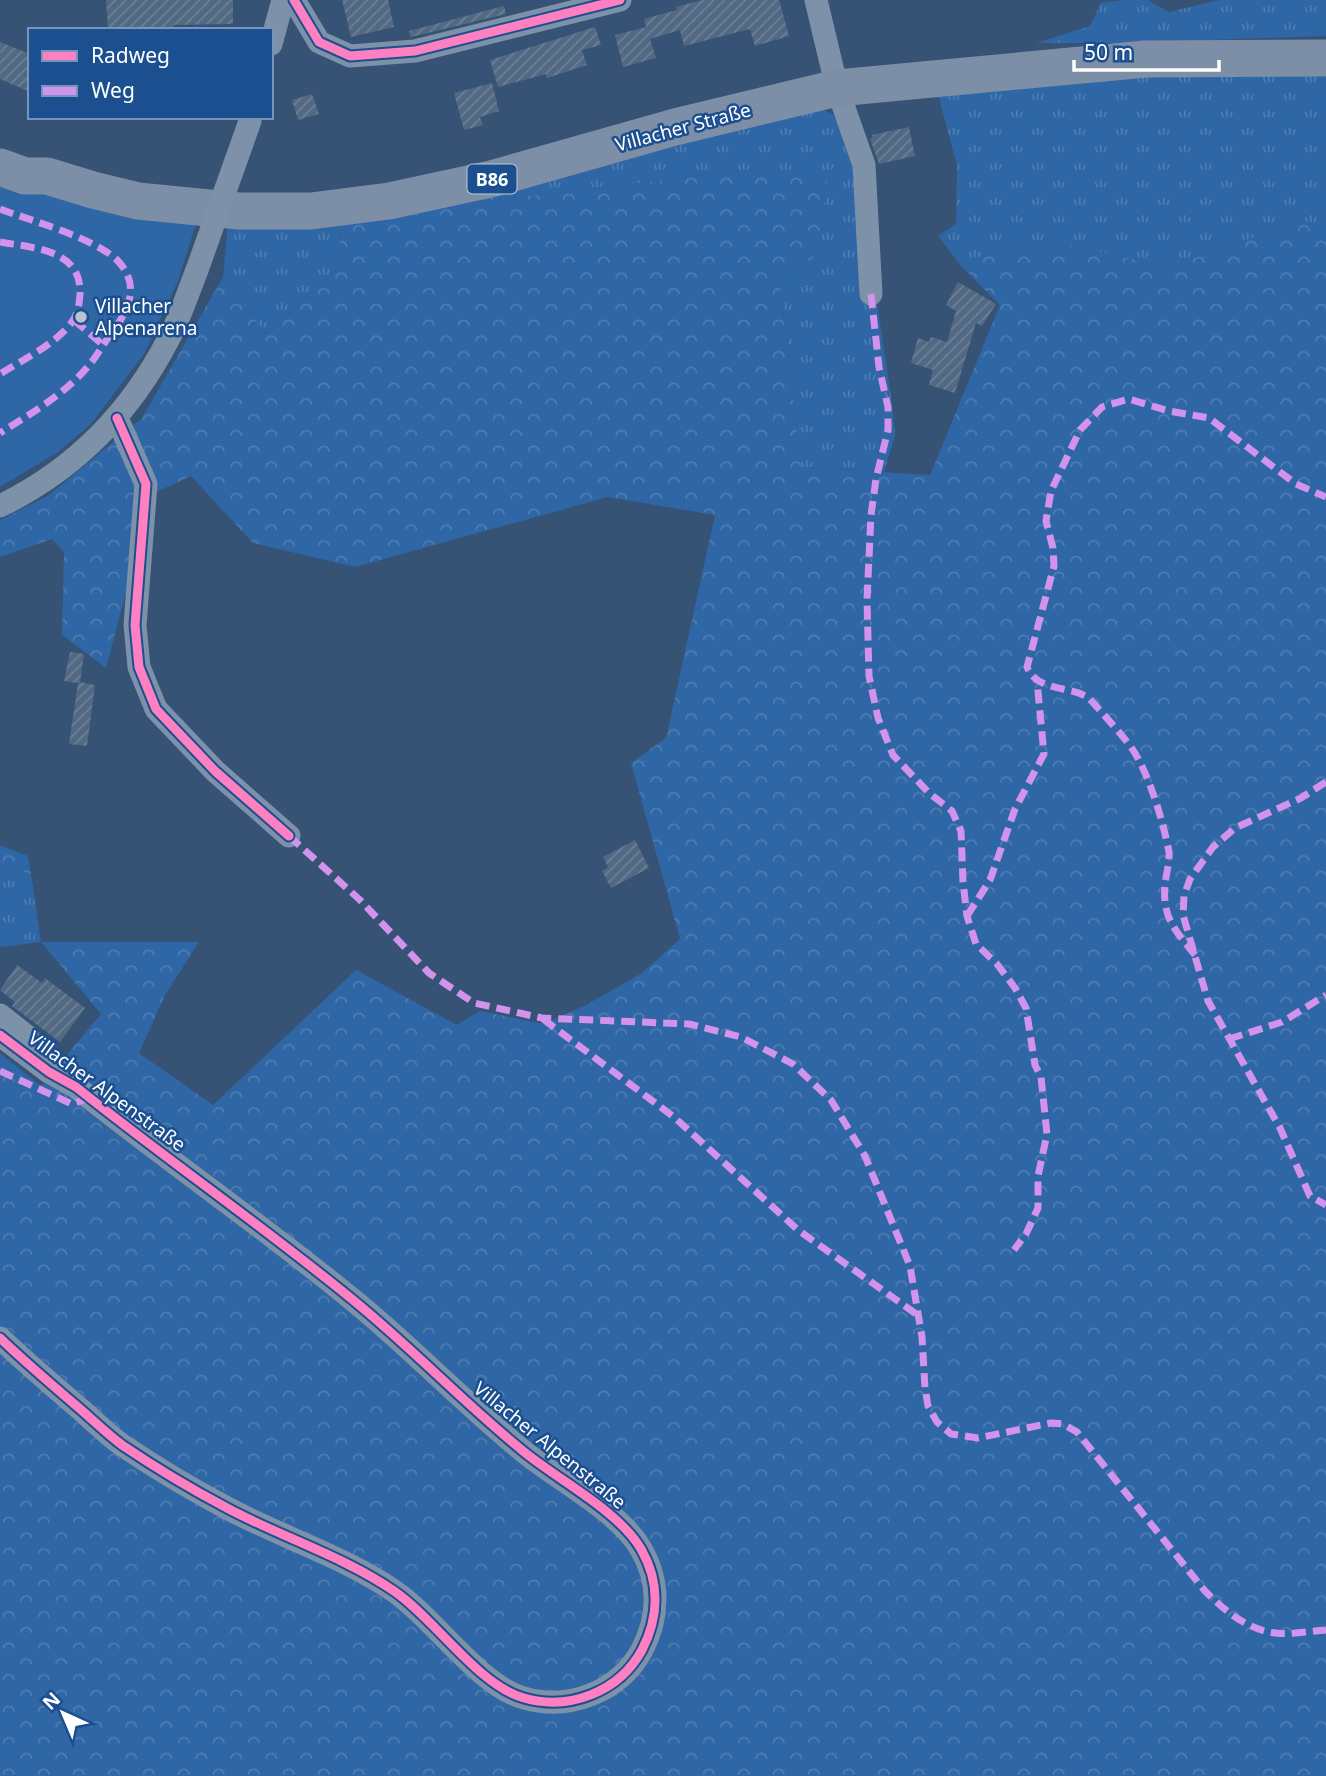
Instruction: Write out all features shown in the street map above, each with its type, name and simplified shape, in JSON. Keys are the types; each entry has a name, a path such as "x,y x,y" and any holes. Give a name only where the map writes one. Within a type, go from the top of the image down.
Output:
{"main road":[{"name":"Villacher Straße","path":"0,167 25,176 47,176 93,190 160,204 239,211 311,211 389,201 491,179 675,127 837,88 1146,59 1326,58"},
{"name":"Villacher Straße","path":"0,148 34,163 47,176"}],"street":[{"path":"273,37 283,0"},
{"path":"293,0 318,42 349,56 415,51 620,0"},
{"path":"816,0 837,88 864,165 870,294"},
{"path":"0,506 32,490 80,456 117,418 169,339 197,270 251,119"},
{"path":"117,418 146,484 135,625 139,667 156,709 215,771 289,836"},
{"name":"Villacher Alpenstraße","path":"0,1015 44,1049 76,1087"},
{"name":"Villacher Alpenstraße","path":"0,1035 49,1072 76,1087 328,1279 524,1452 626,1530 640,1547 654,1579 656,1597 652,1630 635,1662 599,1693 557,1703 529,1700 508,1693 491,1681 399,1594 367,1573 229,1509 141,1457 120,1443 0,1338"}],"green space":[{"path":"1148,0 1169,12 1219,0 1326,0 1326,36 1124,43 1036,43 1090,26 1101,3"},
{"path":"1326,69 1326,223 1297,223 1168,267 1069,245 993,250 962,267 938,236 956,224 957,166 938,94 1150,73"},
{"path":"816,106 834,115 857,169 895,436 884,472 801,467 780,281 818,254 826,178 749,170 450,205"},
{"path":"750,170 827,177 818,254 780,282 801,467 930,475 1000,305 962,267 993,250 1069,245 1168,267 1297,223 1326,223 1326,1776 0,1776 0,1053 41,1086 101,1014 41,942 199,942 165,995 139,1053 213,1105 356,970 457,1025 480,1011 544,1024 588,1004 642,973 680,939 631,763 666,738 715,515 608,497 355,567 253,543 191,476 152,494 106,668 62,635 64,552 52,539 0,557 0,520 49,495 142,418 223,277 266,334 339,267 340,218"},
{"name":"Villacher Alpenarena","path":"0,173 196,224 178,281 144,354 91,424 58,452 0,487"},
{"path":"340,218 339,267 266,334 223,277 228,222"},
{"path":"0,845 28,856 31,874 0,864"},
{"path":"0,864 31,874 41,942 0,947"}],"building":[{"path":"106,0 233,0 233,24 108,28"},
{"path":"342,0 388,0 394,27 351,37"},
{"path":"702,0 779,0 789,36 755,46 750,29 684,46 680,30 650,39 656,58 623,67 615,35 646,27 644,19"},
{"path":"504,6 506,14 411,37 409,31"},
{"path":"595,27 601,45 582,50 587,65 547,78 546,74 498,87 490,60"},
{"path":"0,42 28,53 28,91 0,79"},
{"path":"492,83 499,111 480,117 483,125 464,130 454,93"},
{"path":"312,94 319,114 298,120 292,100"},
{"path":"909,127 915,156 879,164 870,139 873,138 872,135"},
{"path":"958,282 996,304 982,326 976,323 955,393 929,385 933,370 911,363 918,338 929,342 931,337 947,342 956,311 946,305"},
{"path":"70,652 84,654 80,682 95,685 87,746 69,744 78,683 64,681"},
{"path":"635,840 649,868 611,888 602,871 608,867 603,857"},
{"path":"17,965 42,983 45,978 85,1008 60,1042 12,1006 15,1002 0,990"}],"marked path":[{"path":"0,209 79,238 108,253 125,271 131,291 121,320 81,375 48,402 0,433"},
{"path":"0,242 40,249 64,259 73,268 80,294 75,317 60,335 0,374"},
{"path":"871,294 879,367 888,407 888,430 876,479 871,515 867,600 869,676 878,718 893,755 929,793 952,811 961,831 967,916 976,944 997,964 1026,1008 1035,1065 1041,1077 1047,1134 1038,1176 1038,1208 1026,1234 1014,1250"},
{"path":"74,320 103,345"},
{"path":"1195,955 1176,931 1168,915 1165,884 1169,852 1154,798 1138,758 1089,698 1038,681 1027,667 1054,566 1053,548 1046,521 1051,491 1080,430 1102,407 1129,399 1169,411 1209,418 1296,484 1326,497"},
{"path":"967,916 990,880 1015,809 1044,754 1037,681"},
{"path":"1326,782 1301,798 1235,828 1213,847 1190,879 1184,896 1183,915 1208,1001 1280,1128 1310,1196 1326,1205"},
{"path":"289,836 360,900 429,973 474,1003 542,1018 689,1024 741,1037 793,1064 831,1100 865,1156 910,1266 922,1337 928,1406 937,1422 951,1434 978,1438 1051,1423 1063,1424 1077,1432 1205,1591 1228,1612 1265,1631 1288,1634 1326,1630"},
{"path":"1229,1039 1282,1022 1326,995"},
{"path":"543,1019 674,1117 798,1230 919,1316"},
{"path":"0,1071 72,1104 89,1098"}],"cycle path":[{"path":"294,0 319,42 350,56 415,51 620,0"},
{"path":"117,418 146,484 135,625 139,667 156,709 215,771 289,836"},
{"path":"0,1035 49,1072 76,1087 319,1273 375,1318 523,1451 618,1522 641,1549 652,1574 655,1600 648,1638 632,1665 620,1677 591,1695 558,1702 524,1698 507,1691 474,1666 410,1603 394,1591 354,1567 214,1501 122,1445 0,1338"}],"place":[{"name":"Villacher Alpenarena","path":"81,317"}]}
